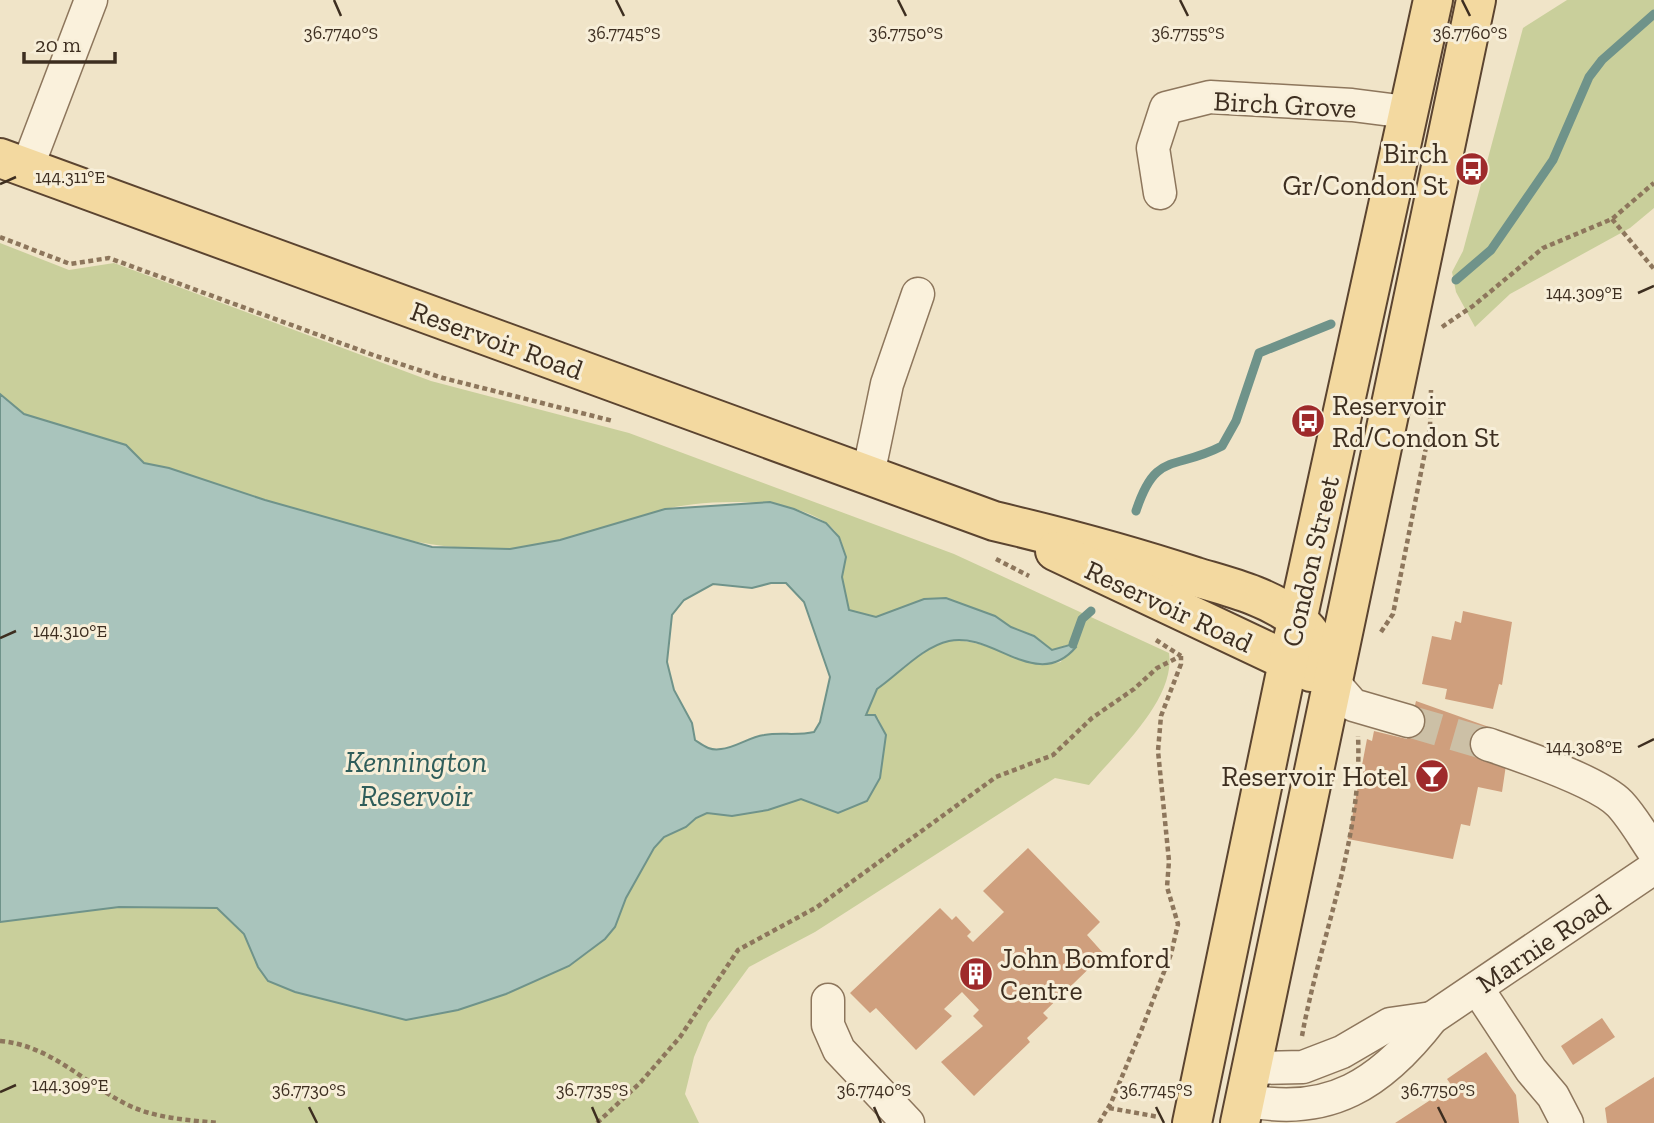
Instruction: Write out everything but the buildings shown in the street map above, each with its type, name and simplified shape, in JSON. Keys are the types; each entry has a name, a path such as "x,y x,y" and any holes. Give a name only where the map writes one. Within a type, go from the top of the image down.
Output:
{"main road":[{"name":"Condon Street","path":"1196,1106 1297,620 1406,113 1433,0"},
{"name":"Condon Street","path":"1246,1097 1476,0"},
{"name":"Reservoir Road","path":"13,163 868,475 989,537 1137,592 1332,681"},
{"name":"Reservoir Road","path":"989,537 1104,547 1269,601 1297,620 1318,645 1332,681"},
{"name":"Marnie Road","path":"1196,1106 1246,1097"}],"street":[{"path":"13,163 90,0"},
{"name":"Birch Grove","path":"1160,192 1153,148 1166,108 1210,97 1352,105 1406,113"},
{"path":"868,475 887,384 918,294"},
{"path":"1332,681 1353,705 1408,721"},
{"path":"1487,744 1539,762 1609,795 1628,813 1654,852"},
{"name":"Marnie Road","path":"1246,1097 1289,1107 1332,1100 1347,1094 1408,1050 1432,1018 1654,868"},
{"path":"1477,988 1525,1061 1553,1096 1567,1123"},
{"path":"828,1000 828,1025 839,1050 908,1123"}],"path":[{"path":"1431,331 1474,306 1543,247 1612,219 1654,183"},
{"path":"1612,219 1654,269"},
{"path":"0,237 71,264 110,258 376,356 443,377 619,423"},
{"path":"989,537 1032,578"},
{"path":"1153,639 1181,656"},
{"path":"1099,1123 1109,1108 1171,954 1178,924 1167,887 1170,861 1158,743 1161,716 1181,664 1181,656"},
{"path":"597,1123 641,1082 680,1037 738,950 817,907 996,776 1053,755 1092,718 1134,689 1157,668 1181,656"},
{"path":"0,1041 38,1048 125,1104 155,1114 218,1123"},
{"path":"1109,1108 1196,1106"}],"green space":[{"path":"1567,0 1654,0 1654,208 1630,228 1510,294 1475,327 1456,292 1452,272 1463,251 1523,28"},
{"path":"0,243 69,270 114,263 431,381 629,433 954,554 1169,653 1169,670 1164,688 1142,724 1089,785 1055,778 815,932 749,967 708,1023 694,1057 685,1094 699,1123 0,1123 0,922 119,907 217,908 244,934 258,967 430,1016 507,994 569,966 589,952 615,927 626,898 654,848 664,837 686,827 696,818 707,813 732,816 768,810 801,799 838,813 867,801 880,778 886,735 878,718 866,715 877,689 931,648 954,641 969,642 1045,663 1061,662 1067,645 1052,650 1034,635 1011,627 995,616 899,611 876,617 849,610 842,584 843,550 839,536 826,523 791,508 746,502 679,506 546,544 507,549 465,548 423,543 336,523 169,468 144,463 126,445 24,414 0,394"}],"water":[{"name":"Kennington Reservoir","path":"0,394 24,414 126,445 144,463 169,468 265,500 432,547 510,549 560,540 665,509 770,502 826,523 839,537 846,557 842,577 849,610 876,617 924,599 946,598 995,616 1011,627 1034,636 1052,650 1073,644 1076,647 1061,660 1046,664 1030,663 965,640 949,641 929,649 877,689 866,715 875,715 886,735 880,778 867,801 838,813 801,799 768,810 732,816 707,813 696,818 686,827 664,837 654,848 626,898 615,927 605,939 569,966 506,994 458,1010 406,1020 295,992 268,981 258,967 244,934 217,908 119,907 0,922","holes":["771,583 786,583 804,602 830,677 820,722 814,732 764,735 726,748 707,748 695,740 692,723 674,690 667,662 672,615 684,600 713,584 752,588"]}],"waterway":[{"path":"1456,280 1491,250 1553,160 1589,77 1602,60 1654,14"},
{"path":"1136,511 1143,492 1159,470 1222,446 1236,421 1259,353 1331,324"},
{"path":"1073,644 1082,619 1091,611"}],"tunnel":[{"path":"1408,721 1487,744"}],"place":[{"name":"Birch Gr/Condon St","path":"1472,169"},
{"name":"Reservoir Rd/Condon St","path":"1308,421"},
{"name":"Reservoir Hotel","path":"1432,776"},
{"name":"John Bomford Centre","path":"976,974"}]}
